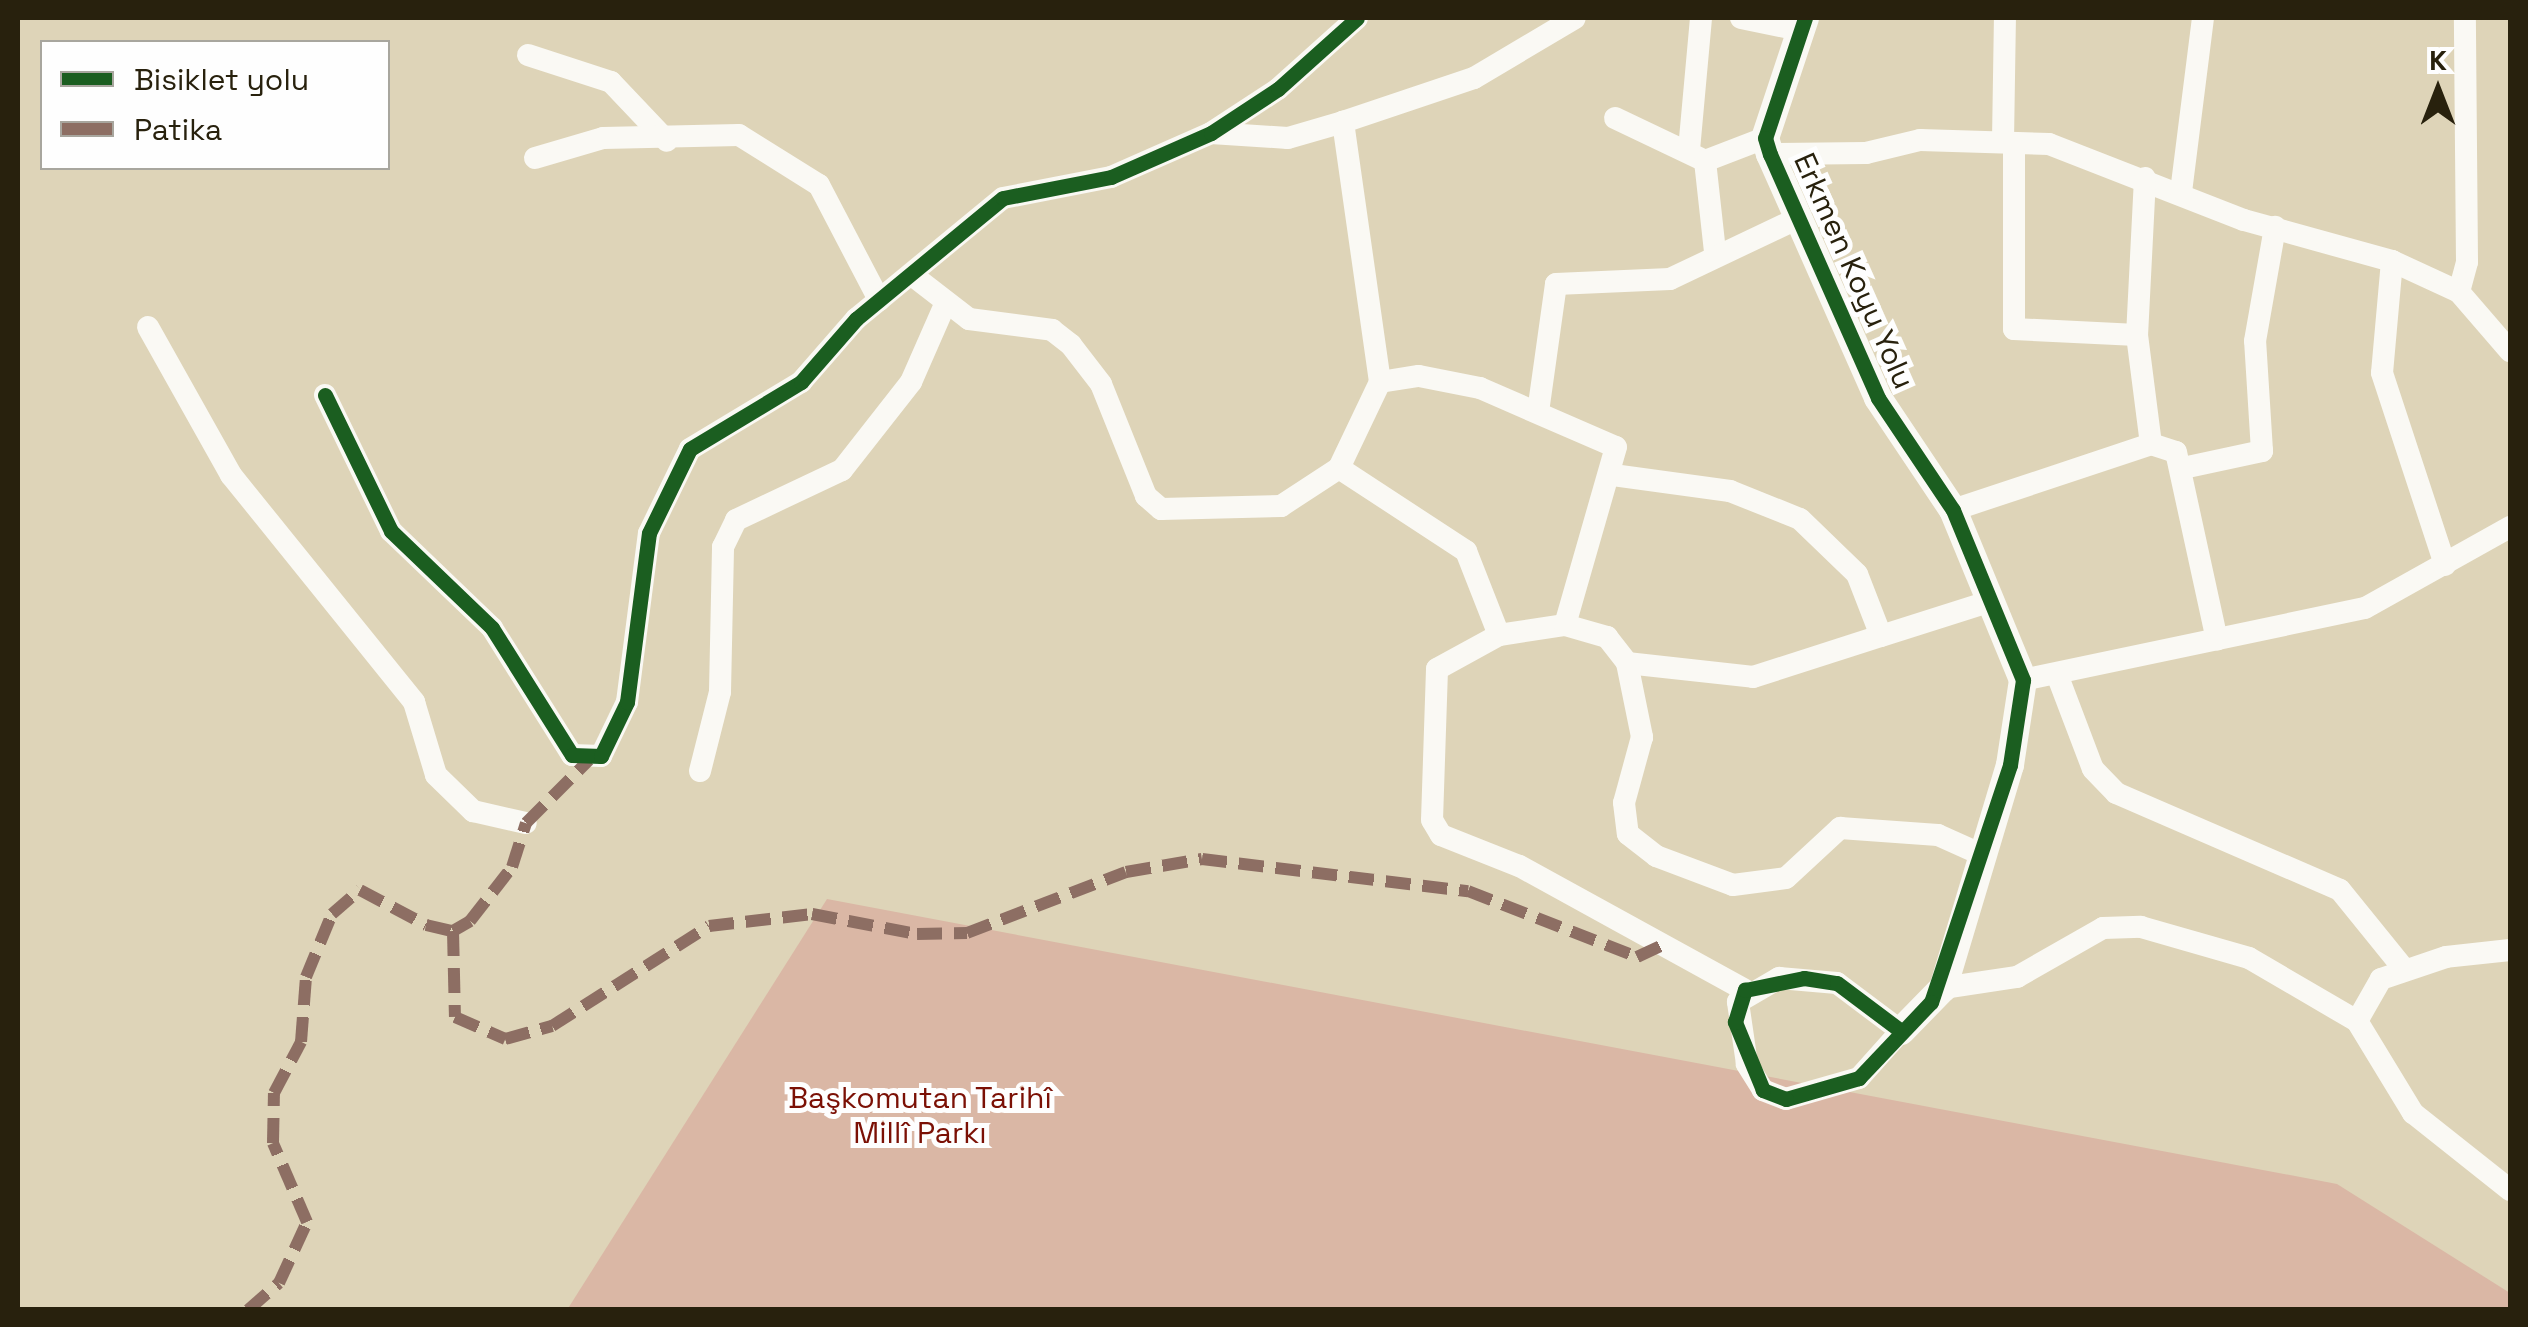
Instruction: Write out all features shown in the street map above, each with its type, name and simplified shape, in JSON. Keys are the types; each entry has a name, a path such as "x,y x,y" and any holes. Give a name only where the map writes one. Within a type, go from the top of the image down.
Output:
{"street":[{"path":"325,395 391,531 458,588 558,738 589,760 620,728 640,569 676,468 690,449 832,356 879,300 1003,198 1111,176 1211,133 1278,89 1357,18"},
{"path":"1211,133 1288,138 1344,122 1474,78 1575,18"},
{"path":"1701,18 1698,156 1716,252"},
{"path":"1741,18 1803,24"},
{"path":"2005,18 2014,329 2137,335"},
{"path":"2181,192 2203,18"},
{"path":"2459,292 2467,262 2465,18"},
{"name":"Erkmen Koyu Yolu","path":"1803,24 1767,146 1794,220 1878,398 1953,510 1985,604 2022,680"},
{"path":"528,55 611,82 667,141"},
{"path":"1616,118 1698,156 1767,146 2049,144 2275,228 2392,261 2459,292 2510,351"},
{"path":"912,275 944,307 1052,330 1072,345 1102,384 1146,496 1160,508 1281,506 1339,468 1380,382 1344,122"},
{"path":"535,158 603,138 667,141 739,135 819,185 879,300"},
{"path":"2145,178 2137,335 2151,444"},
{"path":"1538,412 1556,284 1670,279 1716,252 1794,220"},
{"path":"2183,468 2262,451 2255,341 2275,228"},
{"path":"2392,261 2382,373 2445,565"},
{"path":"700,772 720,692 723,547 736,520 842,470 911,382 944,307"},
{"path":"148,327 232,474 414,702 436,775 473,811 526,823"},
{"path":"1380,382 1419,376 1538,412 1616,446 1613,475 1565,625"},
{"path":"1953,510 2151,444 2176,452 2183,468 2218,640"},
{"path":"1339,468 1466,551 1499,635"},
{"path":"1613,475 1730,491 1800,519 1857,574 1881,636"},
{"path":"1745,990 1736,1022 1748,1064 1764,1090 1786,1099 1859,1078 1943,988 1978,854 2010,764 2022,680 2058,677 2364,608 2510,527"},
{"path":"1626,663 1753,677 1985,604"},
{"path":"1902,1031 1837,983 1780,978 1745,990 1519,866 1441,836 1432,820 1432,680 1499,635 1565,625 1607,637 1626,663 1642,737 1624,803 1628,834 1656,856 1755,888 1786,878 1840,828 1938,835 1978,854"},
{"path":"2058,677 2094,769 2116,793 2340,890 2404,970"},
{"path":"1943,988 2017,977 2103,928 2140,927 2249,958 2357,1020 2413,1113 2510,1190"},
{"path":"2357,1020 2372,986 2404,970 2510,950"}],"green space":[{"name":"Başkomutan Tarihî Millî Parkı","path":"827,899 2337,1184 2510,1293 2510,1310 567,1310"}],"marked path":[{"path":"248,1310 279,1283 307,1222 273,1143 274,1093 301,1042 306,977 332,914 360,890 426,925 453,931 470,921 512,867 526,823 589,760"},
{"path":"453,931 455,1017 505,1039 552,1026 709,926 812,914 917,934 967,933 1126,872 1202,859 1468,891 1637,957 1665,944"}],"cycle path":[{"path":"325,395 391,531 492,628 572,755 601,756 627,702 649,533 690,449 801,382 856,319 1003,198 1111,177 1211,133 1278,89 1357,18"},
{"path":"1805,18 1765,138 1770,154 1878,398 1953,510 2023,680 2010,765 1931,1002 1859,1078 1786,1099 1763,1090 1735,1022 1745,990 1804,978 1837,983 1901,1031"}]}
